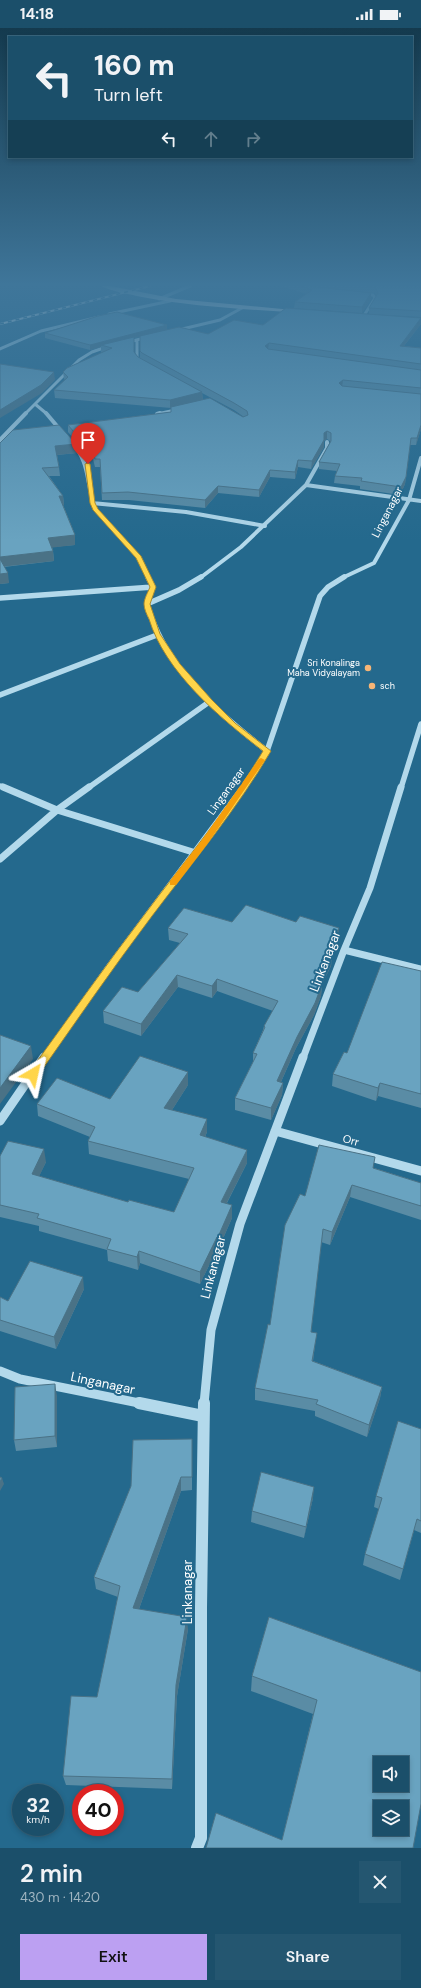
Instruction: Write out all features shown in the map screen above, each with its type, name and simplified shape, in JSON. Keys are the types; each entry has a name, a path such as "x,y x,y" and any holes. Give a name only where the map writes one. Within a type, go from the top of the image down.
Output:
{"street":[{"path":"0,440 68,371"},
{"path":"35,404 53,420 76,445 88,464 92,503 96,510 139,558 153,587 147,604 157,634 177,666 209,702 233,725 267,751"},
{"path":"150,416 186,407"},
{"path":"147,604 197,581 234,553 265,526 306,485 326,448 327,442"},
{"name":"Linganagar","path":"0,1121 148,916 254,773 267,751 320,596 328,587 374,563 409,500 421,458"},
{"path":"306,485 421,502"},
{"path":"92,503 186,512 265,526"},
{"path":"0,598 153,587"},
{"path":"0,695 157,634"},
{"path":"0,859 57,810 209,702"},
{"name":"Linkanagar","path":"197,1848 201,1838 200,1608 202,1416 211,1330 240,1224 344,950 370,888 421,724"},
{"path":"0,786 57,810 196,853"},
{"path":"344,950 421,969"},
{"name":"Orr","path":"275,1131 421,1171"},
{"name":"Linganagar","path":"0,1371 20,1379 202,1416"}],"building":[{"path":"0,371 54,372 41,385 0,410"},
{"path":"163,371 202,392 170,400 54,390 68,377 63,372"},
{"path":"175,371 421,371 421,388 343,380 339,383 342,386 421,394 421,425 417,438 411,438 406,477 401,487 361,481 362,478 335,476 340,464 319,462 331,441 331,433 327,431 324,433 324,440 312,461 298,460 295,472 270,470 259,490 218,486 205,500 128,492 102,493 100,459 95,459 91,444 85,445 68,425 171,412 171,407 210,398 243,417 248,415 247,411"},
{"path":"59,425 76,444 55,446 59,467 42,468 63,496 59,496 75,535 48,538 53,551 0,557 0,443 13,430"},
{"path":"0,559 8,573 0,574"},
{"path":"246,905 296,922 300,916 339,928 325,953 332,955 318,983 322,984 315,1003 297,1037 277,1081 283,1083 271,1108 235,1098 257,1054 253,1053 265,1027 264,1026 278,1001 217,979 212,986 177,975 141,1024 103,1011 122,987 138,992 188,934 168,928 184,908 232,922"},
{"path":"382,962 421,971 421,1094 380,1083 378,1088 333,1074 344,1052 347,1053"},
{"path":"0,1035 31,1046 0,1088"},
{"path":"140,1056 188,1072 164,1108 207,1119 200,1135 247,1150 221,1202 232,1205 200,1272 139,1251 137,1257 107,1249 111,1239 37,1218 39,1214 0,1205 0,1156 8,1141 44,1149 32,1174 128,1202 129,1200 174,1212 194,1168 88,1141 95,1127 37,1104 57,1078 110,1099"},
{"path":"319,1145 375,1157 373,1168 421,1183 421,1206 352,1185 332,1232 323,1229 311,1332 317,1333 312,1361 382,1387 369,1425 316,1404 318,1400 255,1388 268,1324 270,1325 285,1225 300,1194 305,1196"},
{"path":"30,1261 83,1277 54,1337 0,1320 0,1297 8,1301"},
{"path":"55,1384 55,1436 14,1440 15,1387"},
{"path":"398,1421 421,1429 421,1521 417,1519 403,1569 365,1554 382,1498 376,1496"},
{"path":"192,1439 192,1477 181,1477 133,1608 187,1617 176,1685 172,1779 63,1776 71,1696 97,1697 120,1586 94,1577 131,1486 133,1440"},
{"path":"261,1472 314,1487 306,1527 252,1511"},
{"path":"269,1617 421,1672 421,1804 413,1848 206,1848 216,1813 282,1840 317,1700 252,1676"}],"slow traffic":[{"path":"173,883 205,842 254,773 261,760"}],"place":[{"name":"Sri Konalinga Maha Vidyalayam","path":"368,668"},
{"name":"sch","path":"372,686"}],"route":[{"path":"33,1074 254,773 267,751 233,725 209,702 177,666 157,634 147,604 153,587 139,558 96,510 92,503 88,464"}]}
